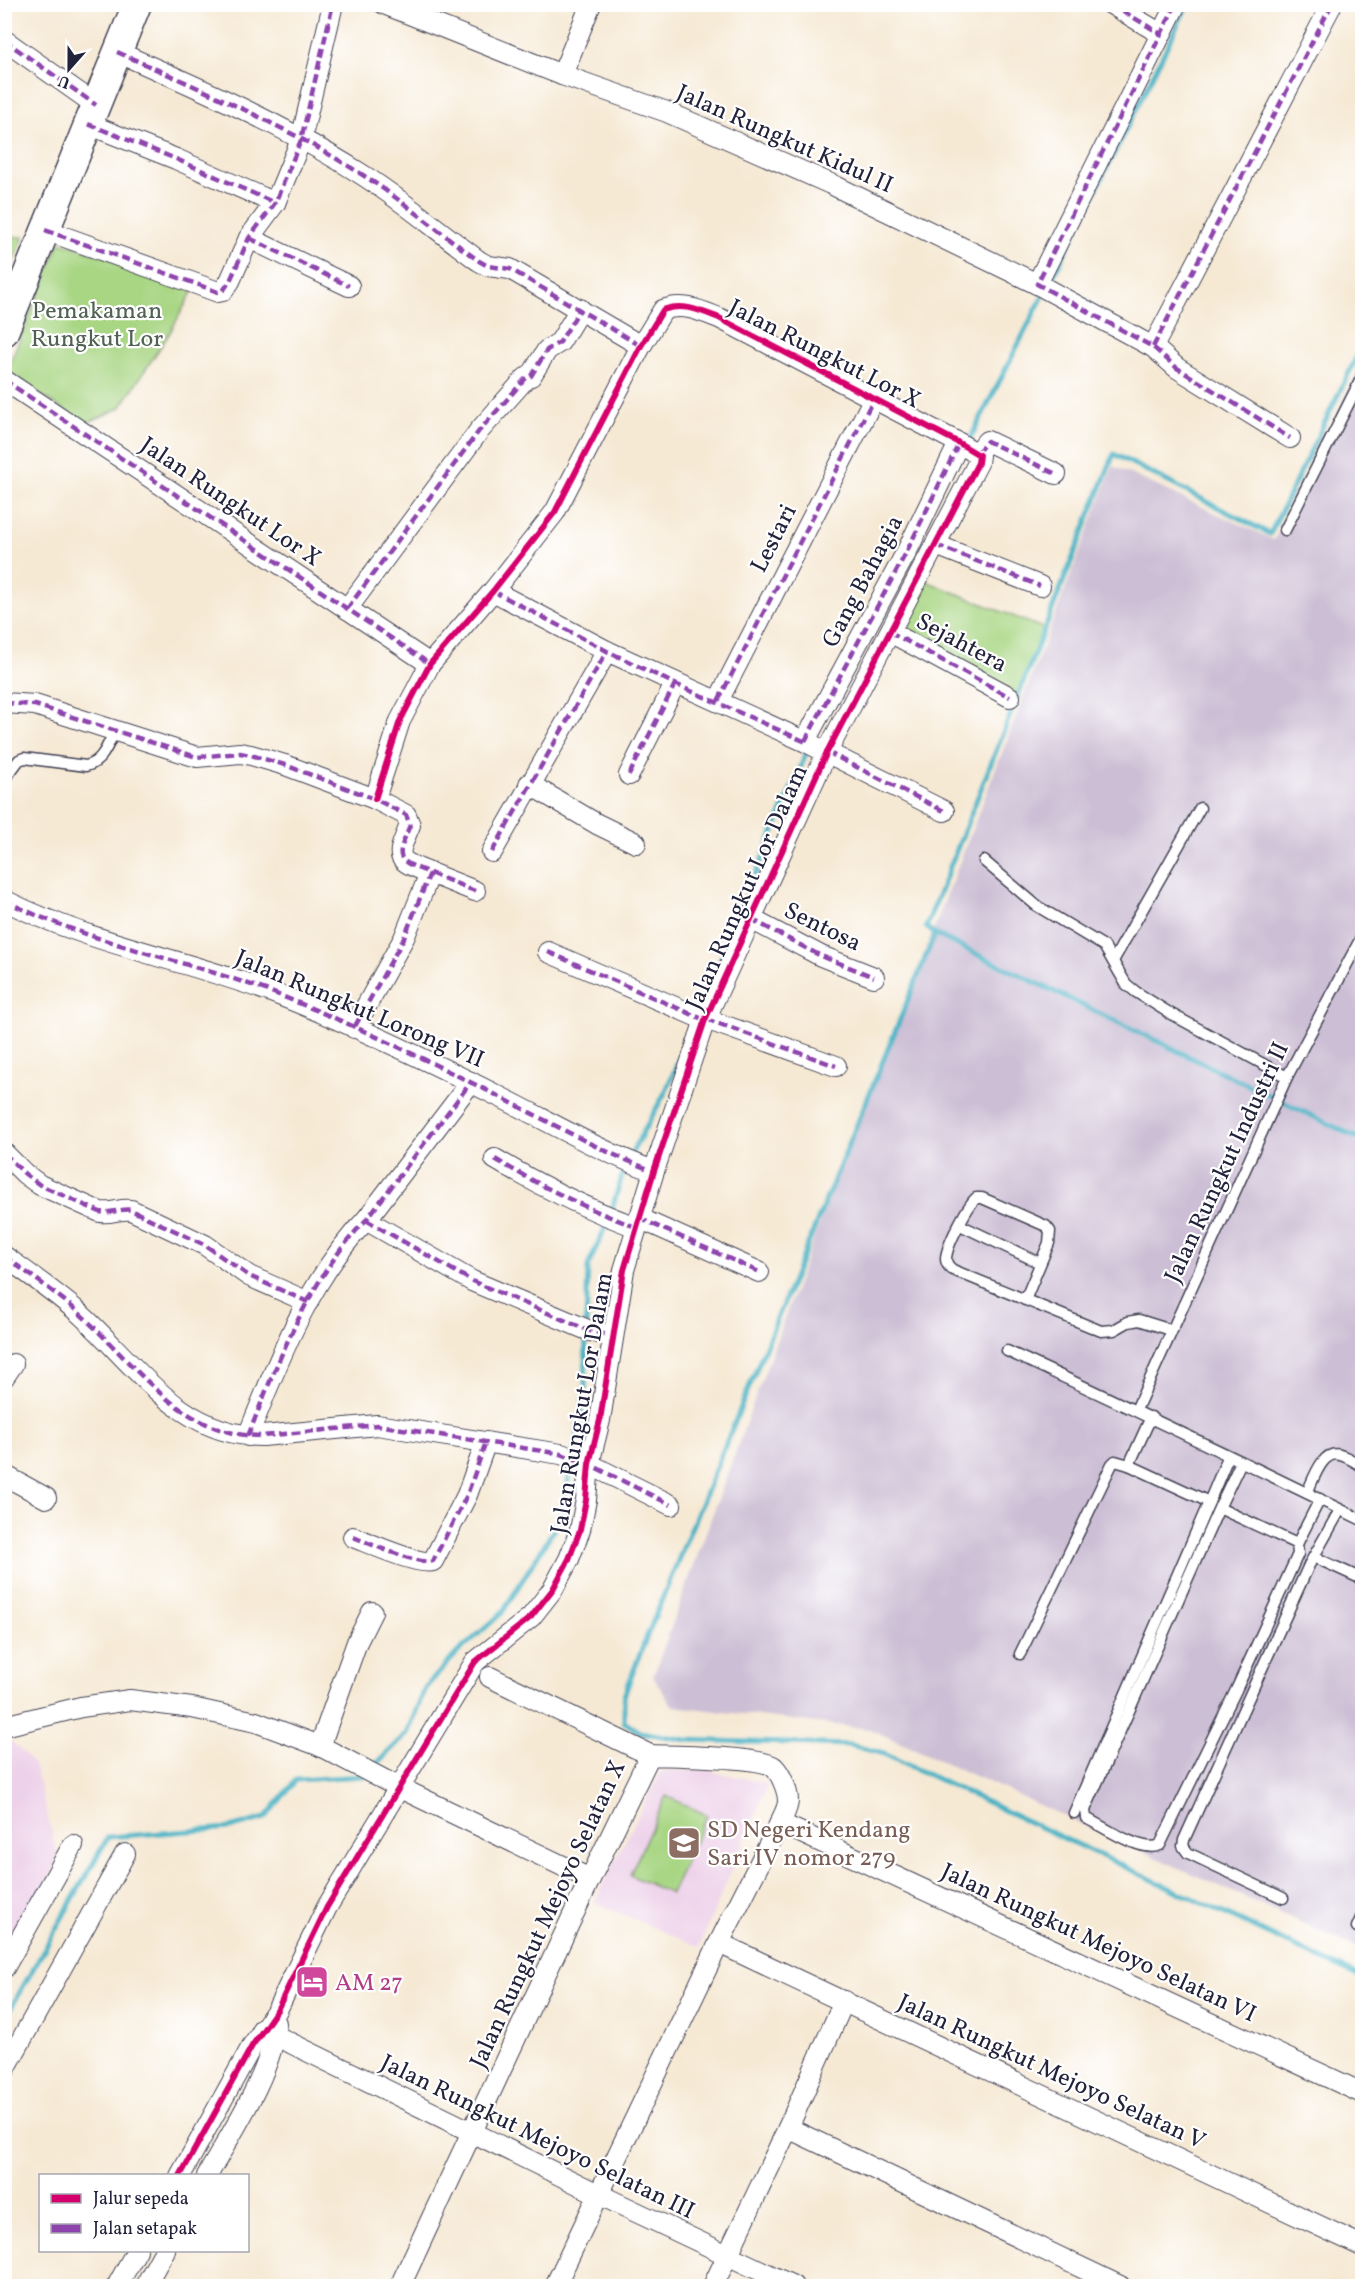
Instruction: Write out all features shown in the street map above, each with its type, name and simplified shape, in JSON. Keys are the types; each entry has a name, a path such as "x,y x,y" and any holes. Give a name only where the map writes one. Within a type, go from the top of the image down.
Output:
{"main road":[{"path":"4,332 137,4"}],"street":[{"path":"45,230 218,292 223,291 227,287 249,238 275,203 301,140 333,4"},
{"path":"562,75 591,4"},
{"path":"1111,4 1161,34"},
{"path":"1044,287 1176,4"},
{"path":"1153,347 1332,4"},
{"name":"Jalan Rungkut Kidul II","path":"386,5 562,75 667,112 833,185 1044,287 1153,347 1177,368 1290,438"},
{"path":"4,40 92,114 176,159 275,203"},
{"path":"117,52 183,81 361,173 479,261 488,266 507,267 641,346"},
{"path":"249,238 349,286"},
{"name":"Jalan Rungkut Lor X","path":"375,799 400,721 430,664 494,591 555,512 641,346 663,310 677,306 719,318 967,447"},
{"path":"347,609 479,431 526,378 531,376 547,350 560,342 580,309"},
{"name":"Jalan Rungkut Lor X","path":"4,380 430,664"},
{"name":"Lestari","path":"718,701 874,398"},
{"path":"967,447 987,441 1056,474"},
{"path":"814,746 890,632 978,463 979,458 967,447"},
{"name":"Gang Bahagia","path":"814,746 907,551 967,447"},
{"path":"936,545 1040,586"},
{"path":"494,591 675,684 718,701 814,746 944,811"},
{"name":"Sejahtera","path":"890,632 1010,697"},
{"path":"492,852 529,784 608,651"},
{"path":"629,775 675,684"},
{"path":"4,703 35,705 197,757 240,753 251,755 285,765 375,799 406,815 410,825 399,852 401,859 407,864 475,891"},
{"name":"Jalan Rungkut Lor Dalam","path":"269,2032 277,2010 327,1908 475,1662 531,1617 553,1589 569,1559 580,1530 586,1500 585,1463 600,1420 624,1270 638,1222 700,1017 751,919 814,746"},
{"path":"529,784 597,824 636,843"},
{"path":"354,1028 404,938 430,873"},
{"name":"Jalan Rungkut Lorong VII","path":"4,900 81,931 270,992 471,1082 628,1161 654,1171"},
{"name":"Sentosa","path":"751,919 821,956 874,977"},
{"path":"548,952 700,1017 836,1066"},
{"path":"248,1436 273,1372 308,1302 353,1234 471,1082"},
{"path":"4,1153 25,1174 47,1189 100,1212 131,1210 211,1248 256,1279 308,1302"},
{"path":"495,1160 529,1179 612,1218 638,1222 759,1272"},
{"path":"366,1220 472,1281 587,1329 613,1336"},
{"path":"4,1256 77,1312 158,1392 181,1411 215,1428 248,1436 377,1425 561,1454 585,1463 671,1505"},
{"path":"353,1537 416,1560 427,1563 433,1561 467,1495 486,1442"},
{"path":"4,1475 46,1498"},
{"path":"320,1746 357,1642 372,1612"},
{"path":"490,1677 650,1755"},
{"path":"4,1726 81,1707 130,1700 192,1708 256,1722 320,1746 399,1788 590,1879"},
{"name":"Jalan Rungkut Mejoyo Selatan X","path":"400,2286 650,1755 769,1764 778,1772 787,1796 788,1803 780,1823 719,1943 555,2286"},
{"name":"Jalan Rungkut Mejoyo Selatan VI","path":"780,1823 1362,2093"},
{"path":"4,1968 73,1845"},
{"path":"5,2068 125,1854"},
{"name":"Jalan Rungkut Mejoyo Selatan V","path":"719,1943 1362,2246"},
{"path":"714,2286 844,2001"},
{"path":"181,2174 269,2032"},
{"path":"208,2174 264,2070 269,2032"},
{"name":"Jalan Rungkut Mejoyo Selatan III","path":"269,2032 598,2194 793,2286"},
{"path":"788,2128 1120,2286"},
{"path":"117,2286 136,2252"},
{"path":"145,2286 164,2252"}],"lane":[{"path":"1284,530 1362,377"},
{"path":"4,780 19,760 24,758 86,766 94,764 104,752 115,730"},
{"path":"1113,961 1200,808"},
{"path":"984,861 1037,906 1104,946 1125,984 1136,992 1171,1014 1287,1077"},
{"name":"Jalan Rungkut Industri II","path":"1136,1410 1287,1077 1362,936"},
{"path":"1025,1300 1051,1236 1050,1232 1046,1226 979,1197 971,1203 947,1252 946,1261 949,1267 1025,1300 1101,1331 1114,1330 1128,1322 1139,1320 1171,1330"},
{"path":"960,1225 1040,1263"},
{"path":"1007,1351 1151,1417 1228,1457 1362,1520"},
{"path":"1129,1465 1151,1417"},
{"path":"1306,1493 1322,1463 1329,1456 1341,1455 1362,1466"},
{"path":"1074,1813 1228,1457"},
{"path":"1020,1653 1115,1461 1129,1465 1209,1502"},
{"path":"1241,1462 1084,1814 1086,1818 1142,1846 1154,1848 1160,1845 1289,1576 1298,1554 1297,1544 1320,1499"},
{"path":"1220,1508 1297,1544"},
{"path":"1283,1898 1188,1853 1183,1846 1314,1557 1340,1509"},
{"path":"1314,1557 1362,1579"},
{"path":"1357,1927 1362,1916"}],"shaded area":[{"path":"1362,363 1362,1950 870,1729 673,1706 653,1677 812,1243 1113,466 1274,540"},
{"path":"5,1735 34,1764 59,1860 5,1959"},
{"name":"SD Negeri Kendang Sari IV nomor 279","path":"706,1770 768,1784 699,1947 594,1902 661,1771"}],"green space":[{"name":"Pemakaman Rungkut Lor","path":"4,237 24,237 5,280"},
{"name":"Pemakaman Rungkut Lor","path":"60,242 196,285 169,334 120,408 85,424 6,372"},
{"path":"926,581 1045,629 1019,696 905,633"},
{"path":"666,1796 707,1815 671,1894 630,1875"}],"waterway":[{"path":"1049,285 1188,4"},
{"path":"968,443 1044,294"},
{"path":"1362,346 1270,534 1114,454 926,927 935,934 1362,1140"},
{"path":"702,1003 808,749"},
{"path":"935,934 645,1641 624,1696 624,1722 640,1732 686,1740 851,1745 884,1754 1362,1978"},
{"path":"611,1212 626,1163 666,1091 695,1020"},
{"path":"586,1324 588,1266 608,1221"},
{"path":"373,1767 407,1734 425,1688 458,1652 502,1613 561,1518 585,1391 586,1333"},
{"path":"4,2020 108,1837 230,1828 265,1818 296,1780 364,1776"}],"marked path":[{"path":"45,230 218,292 223,291 230,281 249,238 275,203 301,140 333,4"},
{"path":"1111,4 1161,34"},
{"path":"1176,4 1037,284 1153,347 1177,368 1290,438"},
{"path":"1153,347 1332,4"},
{"path":"4,40 96,105"},
{"path":"117,52 240,107 300,138 389,193 479,261 488,266 510,269 641,346"},
{"path":"88,124 176,159 275,203"},
{"path":"249,238 349,286"},
{"path":"347,609 479,431 526,378 531,376 547,350 560,342 580,309"},
{"path":"4,380 430,664"},
{"path":"718,701 874,398"},
{"path":"977,453 987,441 1056,474"},
{"path":"805,741 907,551 959,443"},
{"path":"936,545 1040,586"},
{"path":"493,591 675,684 806,742"},
{"path":"890,632 1010,697"},
{"path":"492,852 607,651"},
{"path":"629,775 675,684"},
{"path":"4,703 35,705 197,757 240,753 251,755 285,765 375,799 406,815 410,825 402,845 401,856 404,861 430,873 404,938 354,1028"},
{"path":"827,752 944,811"},
{"path":"430,873 475,891"},
{"path":"4,900 69,928 238,980 329,1016 388,1042 596,1146 654,1171"},
{"path":"751,919 821,956 874,977"},
{"path":"548,952 705,1020"},
{"path":"706,1019 836,1066"},
{"path":"248,1436 283,1350 328,1268 471,1082"},
{"path":"4,1153 40,1185 100,1212 131,1210 205,1245 249,1276 308,1302"},
{"path":"495,1159 564,1196 636,1227"},
{"path":"639,1218 759,1272"},
{"path":"366,1220 472,1281 590,1331 613,1336"},
{"path":"4,1256 78,1312 160,1393 207,1424 234,1433 263,1436 377,1425 561,1454 589,1464 671,1505"},
{"path":"353,1537 406,1557 426,1562 433,1561 467,1495 486,1442"}],"cycle path":[{"path":"181,2174 252,2046 277,2010 327,1907 475,1662 531,1617 553,1589 569,1559 580,1530 586,1500 589,1464 600,1420 624,1270 654,1171 705,1020 827,752 978,463 979,455 719,318 684,307 663,310 641,346 555,512 493,591 430,664 400,721 375,799"}],"place":[{"name":"SD Negeri Kendang Sari IV nomor 279","path":"684,1843"},
{"name":"AM 27","path":"312,1982"}]}
